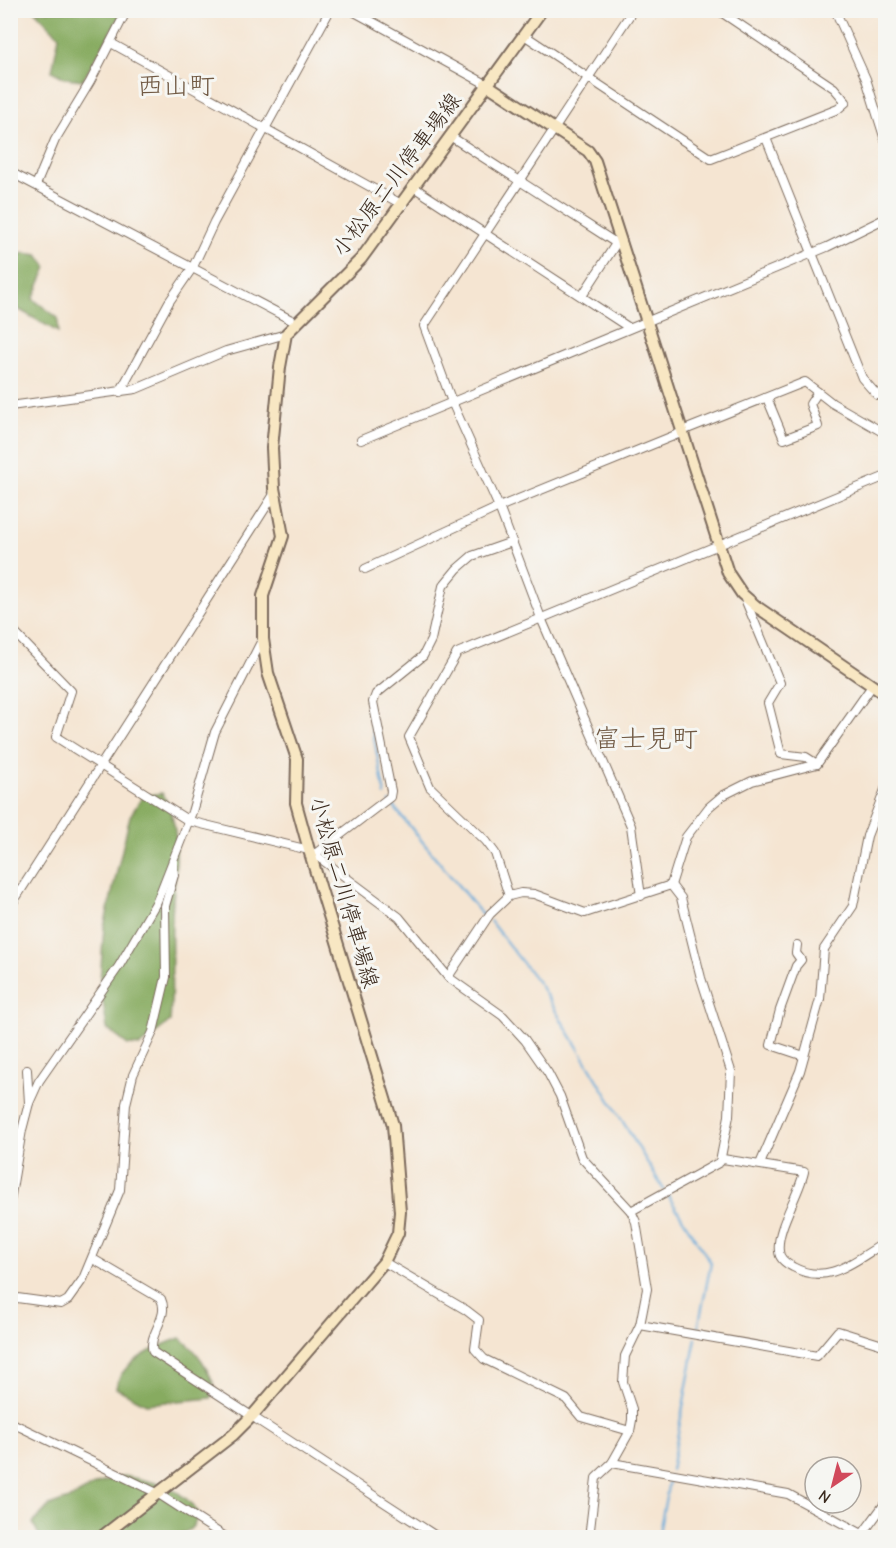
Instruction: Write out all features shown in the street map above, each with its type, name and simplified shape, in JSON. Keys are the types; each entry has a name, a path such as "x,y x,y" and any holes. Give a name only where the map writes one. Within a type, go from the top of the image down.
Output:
{"main road":[{"name":"小松原二川停車場線","path":"100,1538 232,1435 253,1415 384,1262 398,1233 400,1212 393,1125 297,802 297,759 268,674 263,639 263,596 283,536 274,488 272,447 286,334 361,259 403,205 486,84 542,10"},
{"path":"486,84 588,151 595,161 618,241 683,431 728,573 742,594 885,696"}],"street":[{"path":"36,184 55,140 111,43 127,10"},
{"path":"120,392 169,302 193,267 214,222 330,10"},
{"path":"351,10 486,84"},
{"path":"633,10 487,233 424,324 452,402 499,507 541,618 631,826 641,896"},
{"path":"524,35 711,159 838,109 846,99 718,10"},
{"path":"835,10 866,79 885,143"},
{"path":"111,43 403,205"},
{"path":"450,136 618,241 582,296"},
{"path":"766,138 862,378 877,395 885,394"},
{"path":"10,172 297,323"},
{"path":"415,188 628,327"},
{"path":"361,440 628,327 856,235 885,218"},
{"path":"10,406 136,389 226,351 286,334"},
{"path":"365,569 499,507 805,382 818,393 885,434"},
{"path":"767,398 783,439 818,426 810,404 818,393"},
{"path":"509,896 495,853 486,841 430,787 409,737 457,653 885,476"},
{"path":"10,907 273,496 274,488"},
{"path":"312,852 390,797 391,791 373,702 376,694 423,656 431,640 443,586 472,556 512,542"},
{"path":"742,594 780,683 768,703 782,754 806,757 817,764"},
{"path":"10,628 71,691 56,737 189,821 312,852 399,917 448,977 503,1016 536,1054 560,1096 582,1158 631,1211 636,1222 646,1280 640,1325 625,1356 622,1382 632,1409 630,1431 612,1462 597,1478 589,1538"},
{"path":"10,1201 21,1130 29,1103 39,1081 119,966 157,901 189,821 214,732 263,639"},
{"path":"671,885 686,837 722,796 752,781 817,764 872,686"},
{"path":"760,1164 796,1081 819,999 824,949 853,906 867,836 885,787"},
{"path":"10,1297 61,1304 68,1300 93,1259 120,1190 124,1119 133,1075 159,1012 167,954 165,906 174,875 173,861"},
{"path":"448,977 490,914 509,896 521,893 534,894 585,914 671,885"},
{"path":"671,885 681,898 701,978 729,1060 729,1116 723,1159"},
{"path":"797,945 796,953 801,960 796,966 780,1010 771,1045 804,1056"},
{"path":"27,1070 29,1103"},
{"path":"631,1211 723,1159 804,1172 781,1234 778,1252 784,1262 797,1269 820,1275 838,1272 885,1242"},
{"path":"93,1259 161,1299 164,1310 153,1340 153,1352 439,1538"},
{"path":"384,1262 479,1320 475,1349 484,1359 566,1399 581,1417 630,1431"},
{"path":"640,1325 817,1356 838,1331 885,1346"},
{"path":"10,1422 158,1493 227,1538"},
{"path":"612,1462 788,1494 861,1536 885,1502"}],"green space":[{"path":"35,11 123,11 83,80 65,78 52,71 59,36"},
{"path":"23,253 38,255 47,267 33,299 58,318 58,332 11,305 11,258"},
{"path":"162,793 174,823 176,839 170,1021 140,1046 128,1045 107,1029 100,981 104,927 130,816 143,796"},
{"path":"180,1338 193,1349 206,1368 216,1390 211,1398 146,1404 116,1388 124,1370 132,1363 151,1350"},
{"path":"124,1476 176,1491 192,1505 199,1515 192,1527 178,1535 140,1539 40,1537 33,1523 49,1506 72,1498 96,1484"}],"waterway":[{"path":"367,703 385,795"},
{"path":"390,802 484,917"},
{"path":"490,921 540,985 580,1051"},
{"path":"582,1054 664,1190"},
{"path":"667,1194 711,1263 697,1333"},
{"path":"671,1470 696,1338"},
{"path":"658,1538 670,1476"}],"district":[{"name":"西山町","path":"176,85"},
{"name":"富士見町","path":"646,738"}]}
